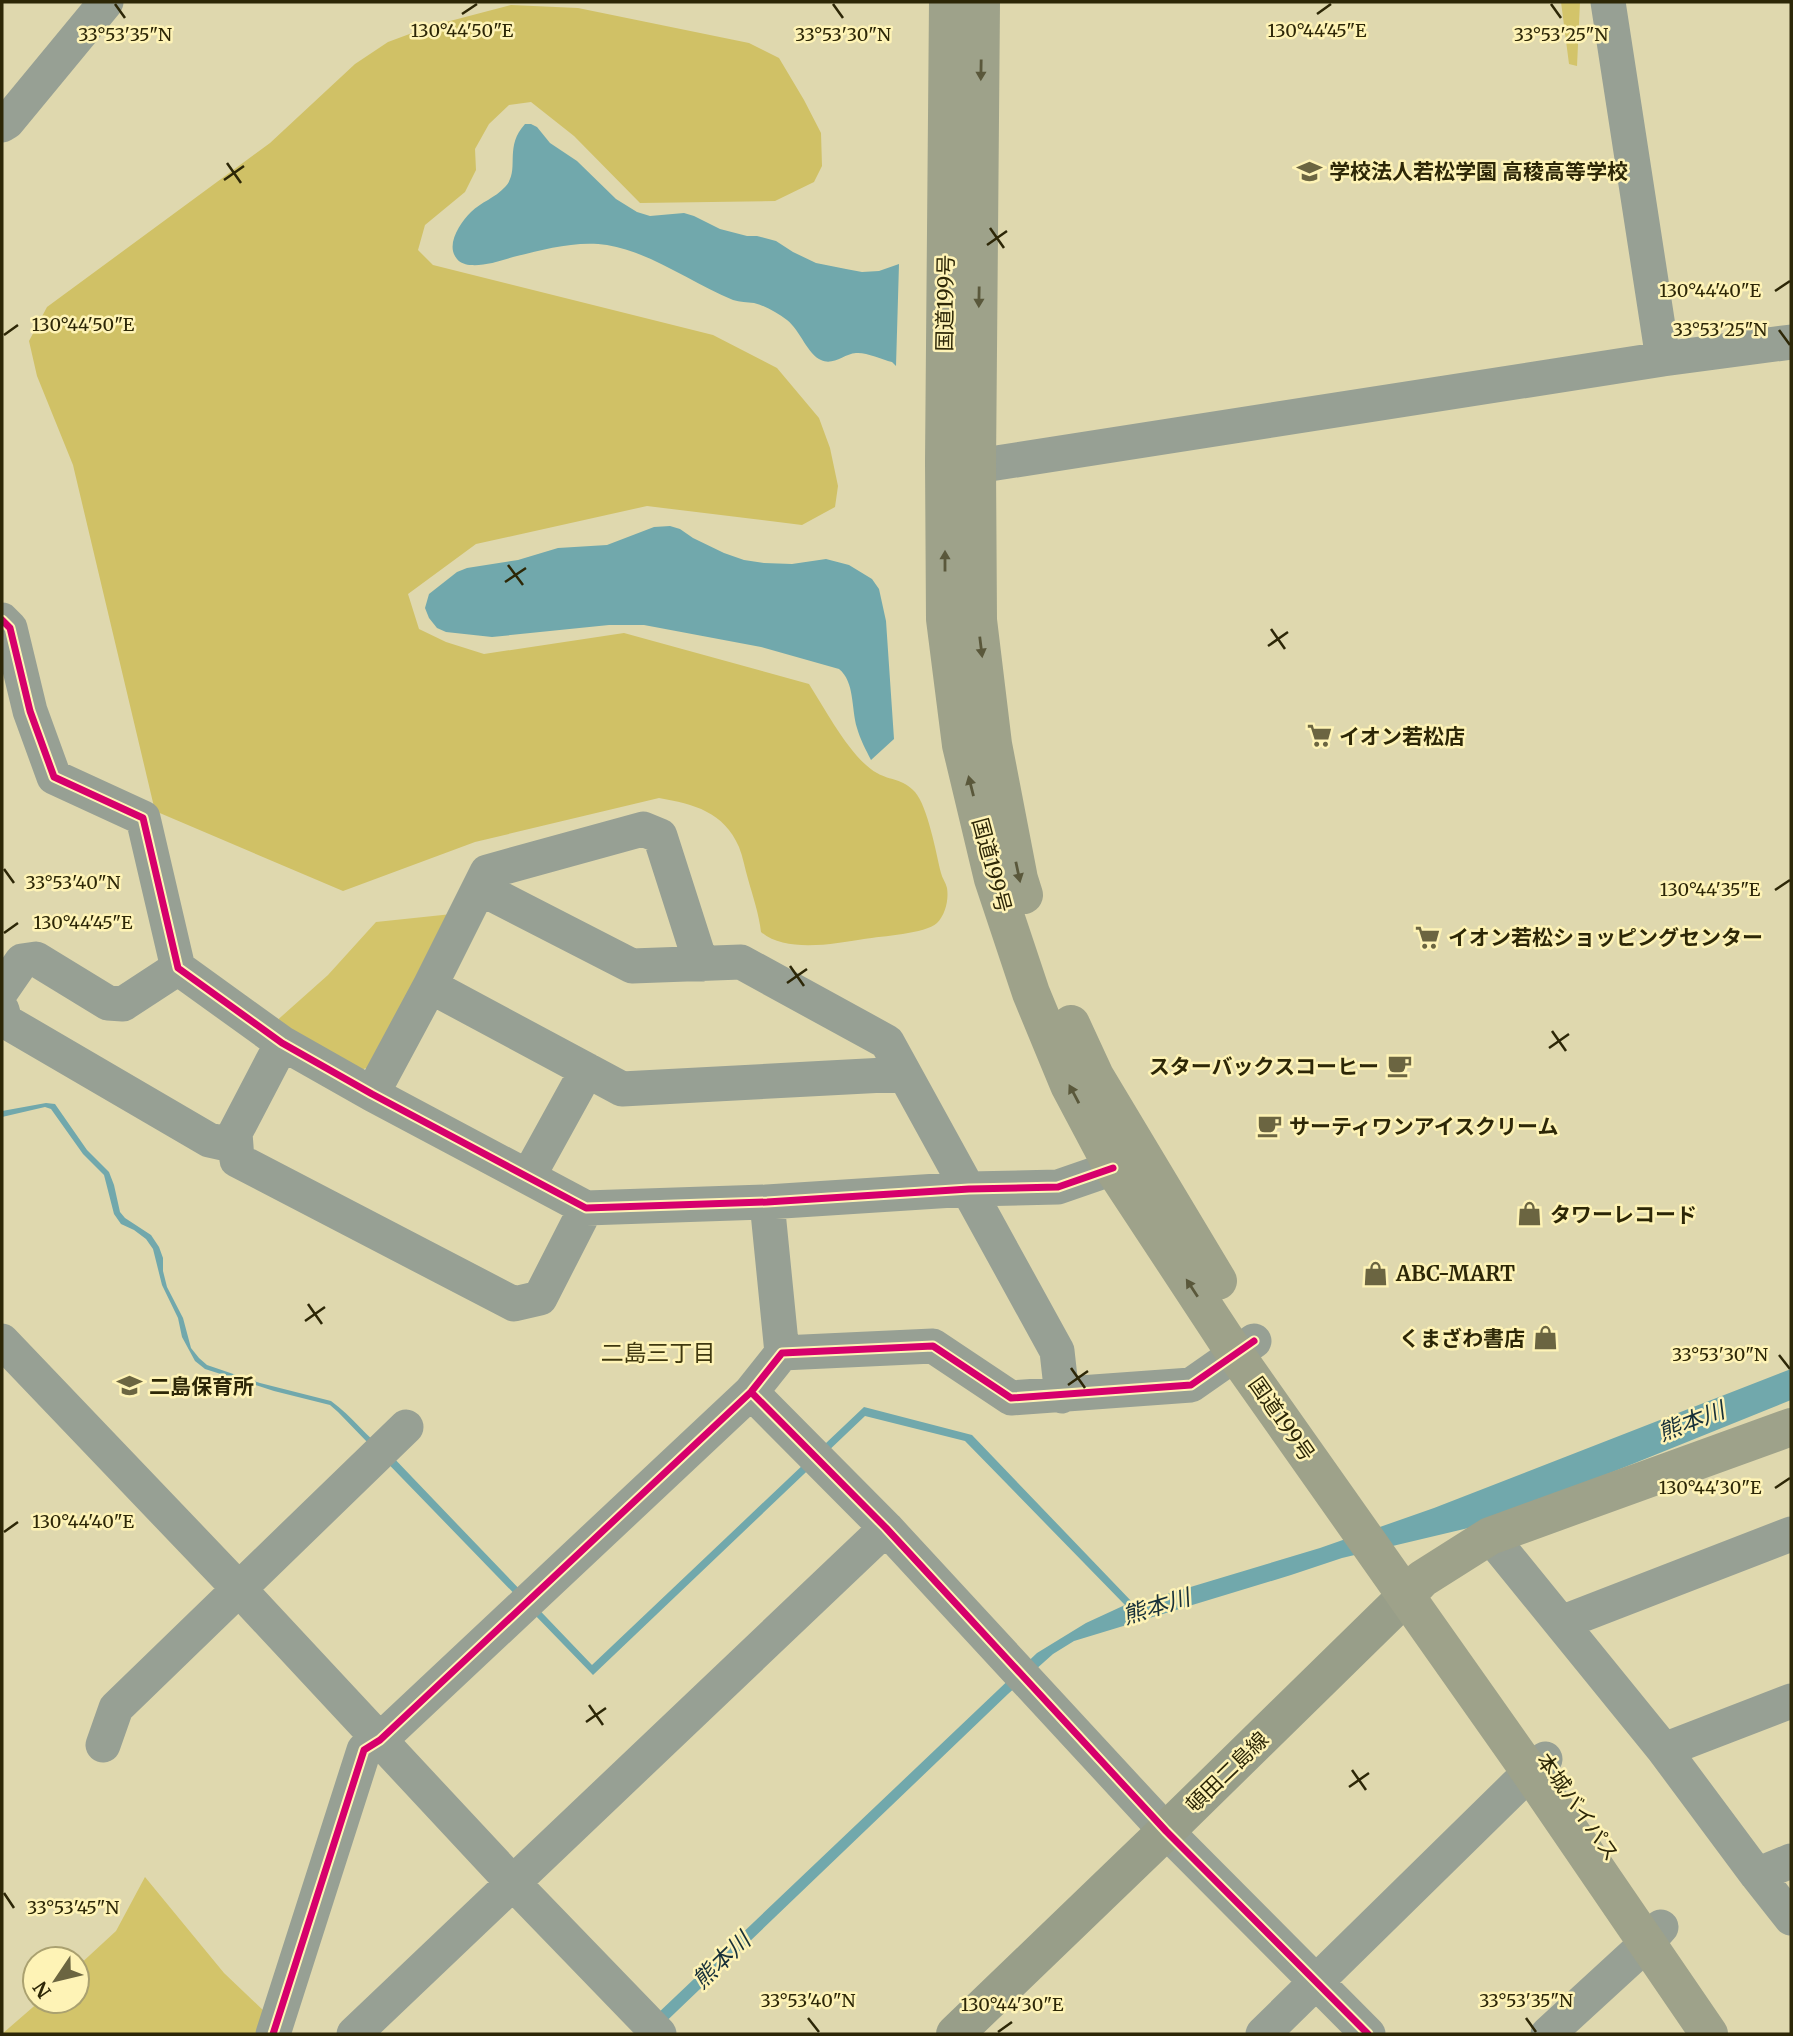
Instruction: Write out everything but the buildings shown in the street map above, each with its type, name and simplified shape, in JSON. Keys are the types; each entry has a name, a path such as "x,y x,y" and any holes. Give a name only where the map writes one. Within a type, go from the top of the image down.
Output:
{"highway":[{"name":"国道199号","path":"948,2 961,464 993,744 1019,879 1054,989 1095,1076 1245,1348"},
{"name":"国道199号","path":"981,2 961,464 945,619 964,759 993,879 1031,993 1069,1085 1113,1168 1403,1571"},
{"path":"1403,1571 1490,1536 1791,1427"},
{"name":"本城バイパス","path":"1403,1571 1654,1935 1735,2034"},
{"name":"本城バイパス","path":"1654,1935 1709,2034"}],"main road":[{"name":"頓田二島線","path":"955,2034 1167,1831 1403,1571"}],"street":[{"path":"2,125 106,2"},
{"path":"1608,2 1663,359"},
{"path":"961,464 1791,342"},
{"path":"2,620 10,628 30,711 54,777 143,818 178,968 282,1043 586,1208 1058,1187 1113,1168"},
{"path":"372,1094 487,872 643,828 660,836 701,964"},
{"path":"480,888 632,966 741,962 887,1042 1057,1351 1062,1396"},
{"path":"2,990 22,961 36,959 108,1003 123,1004 178,968"},
{"path":"430,986 622,1089 904,1074"},
{"path":"2,1010 5,1021 209,1140 236,1146"},
{"path":"282,1043 235,1133 237,1160 514,1304 540,1298 586,1208"},
{"path":"528,1177 587,1070"},
{"path":"274,2034 365,1750 380,1740 751,1392 782,1353 767,1202"},
{"path":"2,1341 659,2034"},
{"path":"782,1353 933,1346 1011,1398 1191,1385 1245,1348"},
{"path":"751,1392 886,1528 1167,1831 1368,2034"},
{"path":"103,1745 116,1708 406,1427"},
{"path":"354,2034 886,1528"},
{"path":"1561,1623 1791,1534"},
{"path":"1490,1536 1664,1750 1791,1918"},
{"path":"1664,1750 1791,1701"},
{"path":"1263,2034 1538,1766"},
{"path":"1756,1875 1791,1861"},
{"path":"1548,2034 1654,1935"}],"shaded area":[{"path":"1561,2 1580,2 1577,66 1569,64"},
{"path":"511,5 578,8 749,43 779,58 821,133 822,166 814,182 775,201 640,203 574,136 531,102 509,105 489,124 475,149 476,170 465,192 425,225 418,250 433,265 713,335 777,368 819,418 830,448 838,486 835,507 802,525 647,506 476,544 408,594 419,629 446,642 484,654 624,633 809,684 858,757 877,773 906,784 920,799 928,819 947,893 942,916 931,927 903,934 825,945 796,945 771,939 761,932 740,851 733,835 716,818 696,807 659,798 475,842 343,891 155,811 73,465 37,376 29,341 47,307 270,143 355,64 388,42 431,26"},
{"path":"452,914 372,1066 358,1071 273,1024 328,975 376,922"},
{"path":"145,1877 224,1973 266,2013 258,2034 2,2034 24,2015 91,2015 91,1954 116,1931"}],"water":[{"path":"525,124 537,127 550,143 577,161 616,199 637,212 650,216 684,213 720,229 776,241 816,263 846,269 879,271 899,264 896,366 892,362 860,353 830,362 821,360 812,353 792,324 771,310 754,303 733,300 656,261 624,249 583,244 547,249 487,264 469,265 460,262 454,253 455,234 471,212 501,191 510,180 515,142"},
{"path":"670,526 744,560 792,564 826,559 849,565 872,579 879,589 886,621 894,739 871,760 857,728 852,696 844,674 839,669 761,647 644,625 609,625 492,637 446,632 437,628 425,608 429,594 457,572 467,568 518,560 558,548 607,545 654,527"},
{"name":"熊本川","path":"46,1103 55,1104 87,1150 109,1172 120,1212 151,1235 159,1247 167,1287 183,1318 191,1348 199,1358 207,1365 260,1383 331,1401 339,1407 389,1453 592,1665 864,1407 972,1435 1134,1604 1320,1548 1434,1508 1791,1369 1791,1400 1481,1525 1342,1558 1074,1641 1053,1654 1008,1694 653,2034 636,2034 1037,1653 1086,1623 1125,1605 965,1441 865,1416 593,1675 330,1405 205,1369 195,1361 182,1337 178,1318 162,1285 153,1249 146,1239 121,1224 114,1214 104,1175 83,1154 51,1109 45,1107 2,1117 2,1111"}],"cycle path":[{"path":"2,620 10,628 30,711 54,777 143,818 178,968 282,1043 586,1208 1058,1187 1113,1168"},
{"path":"273,2034 364,1750 380,1740 751,1392 782,1353 933,1346 1011,1398 1191,1385 1254,1341"},
{"path":"751,1392 886,1528 1166,1831 1368,2034"}],"place":[{"name":"学校法人若松学園 高稜高等学校","path":"1309,171"},
{"name":"イオン若松店","path":"1319,736"},
{"name":"イオン若松ショッピングセンター","path":"1428,937"},
{"name":"スターバックスコーヒー","path":"1399,1066"},
{"name":"サーティワンアイスクリーム","path":"1269,1126"},
{"name":"タワーレコード","path":"1530,1214"},
{"name":"ABC-MART","path":"1376,1273"},
{"name":"くまざわ書店","path":"1545,1338"},
{"name":"二島保育所","path":"129,1386"}],"district":[{"name":"二島三丁目","path":"658,1352"}]}
